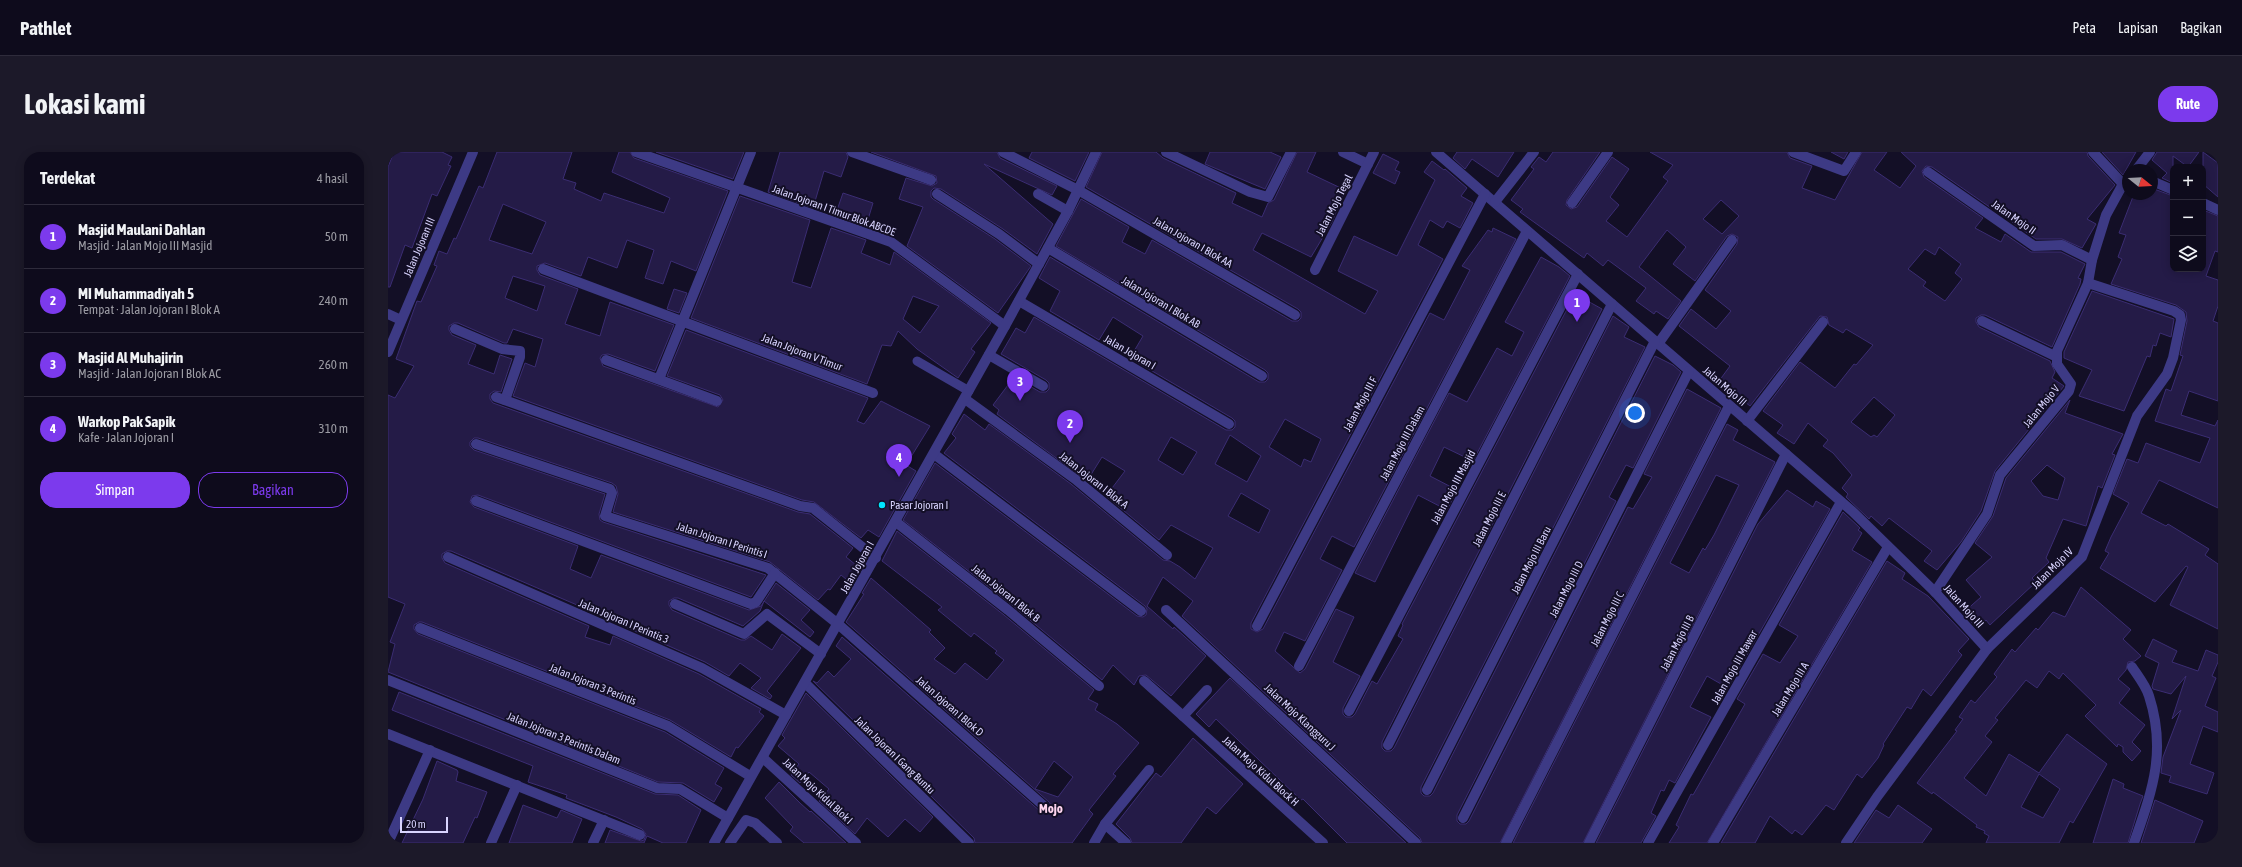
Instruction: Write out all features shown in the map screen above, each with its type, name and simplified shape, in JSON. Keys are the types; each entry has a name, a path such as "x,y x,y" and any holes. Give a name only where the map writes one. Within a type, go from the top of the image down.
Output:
{"street":[{"name":"Jalan Jojoran III","path":"388,352 473,152"},
{"name":"Jalan Jojoran I Timur Blok ABCDE","path":"636,152 896,244 1005,326"},
{"path":"659,379 751,152"},
{"path":"852,152 931,180"},
{"name":"Jalan Jojoran I Blok AA","path":"1003,152 1078,190 1295,315"},
{"name":"Jalan Jojoran I","path":"714,843 750,776 764,758 786,715 876,558 1019,301 1068,211 1096,152"},
{"path":"1166,152 1250,192 1268,197 1291,152"},
{"path":"1344,152 1368,164"},
{"name":"Jalan Mojo Tegal","path":"1315,270 1374,152"},
{"name":"Jalan Mojo III","path":"1436,152 1841,502 1935,592 1987,649"},
{"path":"1495,202 1534,152"},
{"path":"1572,203 1608,152"},
{"path":"1792,152 1844,171 1856,152"},
{"path":"2093,152 2122,178"},
{"path":"2141,164 2150,152"},
{"name":"Jalan Mojo II","path":"1928,172 2034,246 2062,245 2092,260"},
{"path":"2158,184 2170,189"},
{"path":"1982,321 2056,357 2088,283 2092,260 2106,215 2122,186"},
{"path":"936,194 999,234 1039,264"},
{"path":"1038,194 1068,211"},
{"name":"Jalan Mojo III F","path":"1256,626 1485,194"},
{"path":"2206,204 2218,210"},
{"name":"Jalan Mojo III Dalam","path":"1299,666 1527,231"},
{"name":"Jalan Mojo III Baru","path":"1427,790 1657,342 1732,240"},
{"name":"Jalan Jojoran I Blok AB","path":"1048,248 1262,376"},
{"name":"Jalan Jojoran V Timur","path":"543,269 873,393"},
{"name":"Jalan Mojo III Masjid","path":"1349,711 1578,274"},
{"name":"Jalan Mojo IV","path":"1846,843 1877,797 1987,649 2082,557 2137,416 2167,374 2173,358 2181,320 2178,312 2088,283"},
{"name":"Jalan Jojoran I","path":"1019,301 1229,424"},
{"name":"Jalan Mojo III E","path":"1388,745 1612,304"},
{"path":"388,314 401,320"},
{"path":"1747,421 1823,322"},
{"path":"455,329 502,349 520,351 520,357 501,399 792,503 814,508 876,558"},
{"path":"989,355 1043,386"},
{"name":"Jalan Mojo V","path":"1935,592 1987,514 2000,475 2069,391 2071,384 2057,364 2056,357"},
{"path":"606,360 717,401"},
{"name":"Jalan Mojo III D","path":"1463,818 1689,371"},
{"name":"Jalan Jojoran I Blok A","path":"967,395 1075,479 1167,555"},
{"name":"Jalan Mojo III C","path":"1506,843 1729,406"},
{"name":"Jalan Jojoran I Perintis I","path":"476,444 610,490 612,493 604,514 606,516 765,566 838,624"},
{"path":"934,454 1141,611"},
{"name":"Jalan Mojo III B","path":"1588,843 1786,454"},
{"path":"476,501 751,604 756,602 775,573"},
{"name":"Jalan Mojo III Mawar","path":"1648,843 1841,502"},
{"name":"Jalan Jojoran I Blok B","path":"896,522 1008,610 1099,686"},
{"name":"Jalan Mojo III A","path":"1713,843 1888,547"},
{"name":"Jalan Jojoran I Perintis 3","path":"448,558 702,668 786,715"},
{"path":"675,604 744,634 767,614 821,654"},
{"name":"Jalan Mojo Klangguru J","path":"1166,610 1416,843"},
{"name":"Jalan Jojoran I Blok D","path":"838,624 1045,806"},
{"name":"Jalan Jojoran 3 Perintis","path":"420,628 668,726 750,776"},
{"path":"2132,667 2149,695 2156,729 2157,762 2153,788 2134,843"},
{"name":"Jalan Jojoran 3 Perintis Dalam","path":"388,680 657,788 680,789 728,818"},
{"name":"Jalan Mojo Kidul Block H","path":"1144,681 1323,843"},
{"name":"Jalan Jojoran I Gang Buntu","path":"805,683 969,843"},
{"path":"1183,716 1207,690"},
{"path":"388,734 640,835"},
{"path":"388,843 430,750"},
{"name":"Jalan Mojo Kidul Blok I","path":"764,758 856,843"},
{"path":"1094,843 1106,824 1149,770"},
{"path":"491,843 517,785"},
{"path":"593,843 604,820"},
{"path":"730,843 746,820 755,823 777,843"},
{"path":"1106,824 1126,843"}],"lane":[{"path":"917,360 967,395"}],"building":[{"path":"394,152 442,152 452,157 448,165 451,166 437,196 432,194 412,248 405,245 390,287 388,287 388,167"},
{"path":"497,152 572,152 563,179 576,183 574,189 601,201 604,193 664,213 670,198 612,172 619,152 630,152 634,158 728,191 696,271 671,261 663,284 645,278 654,250 627,240 617,268 588,257 581,276 545,263 537,266 537,270 540,275 578,289 565,324 600,336 610,302 674,325 655,371 608,354 602,355 600,358 603,366 718,407 723,400 720,395 667,376 686,330 868,398 857,421 864,424 881,401 930,426 906,465 916,471 879,537 868,530 861,538 814,502 802,500 513,396 525,363 535,367 543,339 513,329 507,343 504,343 458,323 454,323 449,326 449,330 452,335 476,345 468,364 494,374 500,355 512,359 501,392 494,391 490,394 490,399 493,403 798,512 810,514 853,548 846,557 861,569 852,584 841,575 830,590 828,589 818,600 770,562 613,512 618,494 616,486 612,483 478,438 474,438 470,442 470,446 474,450 605,494 599,514 600,520 603,522 766,575 751,597 478,495 472,496 470,502 474,507 578,546 570,569 591,578 601,555 749,610 761,606 764,602 760,611 743,626 678,598 674,598 669,601 669,605 672,610 741,640 745,640 751,636 772,650 782,634 801,648 767,691 772,696 770,699 751,688 761,678 740,663 729,676 705,662 619,623 451,551 447,551 442,554 442,558 445,563 589,626 585,637 610,645 613,636 699,674 761,709 759,712 764,716 738,748 736,747 731,757 670,720 422,622 414,625 414,629 418,634 665,732 724,768 715,784 722,788 714,802 683,783 658,782 388,672 395,644 390,642 405,604 388,597 388,395 395,398 414,366 396,359 417,301 421,302 437,266 434,265 439,251 447,254 454,238 456,239 479,186 483,188","holes":["503,204 546,222 532,254 489,240","513,276 545,286 537,311 505,298"]},
{"path":"656,152 744,152 733,179"},
{"path":"780,152 846,152 848,157 841,177 824,171 813,208 768,192"},
{"path":"871,152 997,152 1000,158 1057,186 1052,195 984,164 1053,224 1037,254 1003,229 941,189 934,188 931,191 931,197 933,199 995,239 1031,266 998,313 907,246 923,207 899,199 906,178 932,186 937,183 936,176"},
{"path":"1032,152 1089,152 1075,181 1029,158"},
{"path":"1102,152 1156,152 1163,158 1236,193 1232,203 1262,217 1268,203 1274,200 1297,152 1316,152 1307,172 1345,190 1332,222 1311,257 1262,233 1253,250 1365,314 1378,291 1338,271 1354,236 1397,256 1435,180 1424,172 1432,161 1444,170 1445,169 1467,188 1461,196 1473,203 1460,228 1447,221 1443,228 1430,220 1418,245 1443,259 1251,623 1251,629 1257,632 1263,629 1430,313 1444,320 1470,270 1462,266 1488,230 1492,232 1493,228 1516,239 1354,547 1332,536 1320,559 1342,570 1305,641 1284,632 1275,651 1300,673 1305,669 1336,609 1354,617 1333,662 1360,676 1343,708 1343,714 1346,717 1352,717 1355,714 1372,681 1377,684 1403,639 1398,636 1403,625 1402,624 1575,294 1602,309 1382,742 1382,748 1385,751 1391,751 1394,748 1613,316 1629,327 1624,337 1645,347 1421,787 1421,793 1424,796 1430,796 1433,793 1655,356 1673,365 1681,372 1633,468 1626,465 1609,497 1616,501 1457,815 1457,821 1460,824 1466,824 1469,821 1628,507 1633,509 1652,477 1644,474 1687,389 1721,408 1500,843 1422,843 1420,838 1182,616 1193,601 1163,577 1147,606 1173,629 1174,627 1206,656 1171,696 1146,675 1139,676 1134,685 1113,665 1102,680 1012,605 903,520 935,463 1137,616 1143,617 1146,615 1147,609 1145,606 944,453 956,438 952,434 964,414 985,430 989,424 1071,484 1163,560 1170,561 1195,579 1213,548 1171,525 1159,540 1106,496 1125,471 1102,457 1087,481 997,414 999,410 993,405 1014,377 1040,392 1046,392 1049,389 1049,383 1046,380 1001,354 1016,328 1025,333 1034,317 1226,430 1232,430 1235,427 1235,421 1232,418 1130,358 1143,336 1113,317 1099,340 1050,311 1060,291 1039,278 1050,257 1259,382 1265,382 1268,379 1268,373 1265,370 1056,246 1081,199 1129,227 1122,242 1145,254 1152,240 1292,321 1298,321 1301,318 1301,312 1086,187","holes":["1285,419 1321,439 1311,462 1304,459 1301,467 1269,447","1230,435 1261,456 1247,482 1215,464","1171,437 1197,452 1183,475 1158,460","1241,493 1270,510 1259,533 1228,516"]},
{"path":"1210,152 1270,152 1281,157 1265,189 1205,164"},
{"path":"1457,152 1514,152 1498,177 1472,159 1465,169 1453,158"},
{"path":"1553,152 1600,152 1567,200 1566,205 1571,209 1577,207 1612,157 1629,169 1610,197 1619,205 1606,221 1627,237 1668,181 1663,177 1673,165 1650,152 1787,152 1790,158 1812,166 1802,188 1835,200 1862,152 1887,152 1874,170 1900,188 1916,166 1901,152 2087,152 2088,156 2115,185 2087,219 2096,224 2082,248 2062,239 2036,239 2013,223 1995,204 1991,208 1932,167 1926,166 1922,171 1924,177 1983,218 1975,228 2001,242 2005,234 2031,252 2061,252 2085,264 2078,278 2081,279 2080,284 2052,347 1985,315 1981,315 1976,318 1976,322 1979,327 2050,361 2055,372 2052,378 2064,386 1995,471 1981,511 1961,542 1937,570 1924,561 1932,551 1889,518 1882,526 1871,516 1869,519 1846,497 1848,494 1842,488 1852,475 1833,453 1823,446 1828,440 1808,423 1794,444 1777,433 1783,425 1763,411 1800,362 1835,388 1854,364 1856,365 1873,345 1846,329 1843,333 1829,325 1827,317 1820,316 1750,406 1719,381 1730,366 1679,326 1691,309 1716,329 1731,311 1705,290 1737,244 1738,237 1732,234 1727,236 1695,281 1673,264 1686,247 1667,230 1639,267 1681,301 1668,319 1656,311 1654,314 1636,301 1646,288 1608,260 1603,266 1587,253 1584,258 1520,212 1523,209 1511,200 1534,169 1531,167 1539,157 1546,162","holes":["1721,200 1739,216 1722,234 1703,219","1939,247 1961,264 1955,273 1962,279 1945,301 1923,286 1926,282 1908,269 1925,249 1935,255","1874,397 1895,415 1877,437 1874,435 1871,437 1851,422"]},
{"path":"1831,152 1848,152 1844,159"},
{"path":"2102,152 2136,152 2129,164 2122,164 2122,174"},
{"path":"2157,152 2199,152 2190,164 2184,164 2173,156 2173,164 2170,164 2170,182 2162,178 2167,173 2152,160"},
{"path":"2203,152 2218,163 2218,197 2206,187 2206,164 2203,164"},
{"path":"1383,154 1399,162 1395,170 1400,172 1395,184 1373,173"},
{"path":"2158,190 2170,195 2170,272 2206,272 2206,211 2218,216 2218,252 2215,251 2206,276 2218,280 2218,306 2213,321 2218,323 2218,401 2189,391 2181,415 2215,426 2218,420 2218,508 2159,480 2141,513 2166,526 2168,524 2209,549 2205,555 2218,564 2218,629 2170,605 2188,567 2186,566 2155,602 2100,568 2109,553 2105,551 2111,537 2129,503 2113,494 2127,459 2138,463 2146,443 2200,463 2210,438 2155,421 2166,389 2171,391 2183,356 2180,355 2187,321 2186,312 2176,305 2111,284 2122,259 2118,257 2126,235 2119,233 2132,200 2158,200"},
{"path":"843,193 873,203 866,226 835,216"},
{"path":"740,196 810,220 792,282 811,288 831,228 866,240 861,253 890,265 894,252 991,323 971,349 975,352 958,378 917,349 898,331 891,346 882,345 867,384 691,318","holes":["913,296 939,306 920,333 903,319"]},
{"path":"1541,257 1559,267 1570,276 1473,461 1444,447 1430,476 1457,490 1447,510 1418,495 1375,582 1355,573 1449,393 1467,402 1497,348 1512,356 1524,332 1505,322"},
{"path":"674,289 687,293 679,313 667,309"},
{"path":"2092,291 2174,319 2171,337 2160,333 2156,346 2153,345 2150,357 2147,356 2124,411 2079,396 2092,370 2064,358 2064,352"},
{"path":"2070,400 2065,413 2123,434 2112,454 2115,455 2102,488 2098,486 2086,526 2063,519 2046,558 2049,562 2032,578 2036,582 1990,625 1986,620 1978,629 1963,613 1981,597 1966,580 1992,557 1975,543 1993,516 2006,478","holes":["2047,465 2065,478 2058,500 2043,496 2031,481"]},
{"path":"1727,424 1738,430 1733,440 1775,462 1583,843 1513,843","holes":["1716,475 1739,485 1714,535 1705,550 1703,548 1689,573 1670,563"]},
{"path":"1787,490 1813,507 1816,501 1830,509 1728,688 1707,676 1690,707 1711,717 1675,783 1669,780 1664,791 1661,790 1651,813 1656,816 1641,843 1596,843 1758,524"},
{"path":"1843,512 1860,528 1858,530 1862,533 1852,550 1872,562 1707,843 1669,843 1679,827 1676,825 1691,794 1693,795 1745,704 1737,699 1763,654 1780,663 1798,636 1779,625"},
{"path":"897,531 1004,615 1094,690 1088,699 1098,704 1095,710 1117,724 1139,743 1113,774 1116,776 1089,810 1093,814 1072,843 975,843 974,838 813,681 817,683 828,671 834,677 851,659 836,646 842,637 1041,812 1047,813 1050,811 1051,805 1049,802 846,622 864,594 862,593 871,578 931,630 929,632 945,648 934,659 955,674 965,663 987,680 1004,660 995,653 997,651 974,633 971,637 938,610 942,607 882,561","holes":["1054,761 1073,777 1058,797 1035,789"]},
{"path":"1887,561 1905,573 1902,579 1928,596 1969,639 1958,651 1962,655 1931,696 1923,689 1911,709 1907,707 1883,744 1884,745 1878,758 1862,778 1857,774 1834,810 1826,805 1802,835 1795,830 1792,834 1770,816 1755,843 1721,843"},
{"path":"776,583 810,610 801,620 814,632 810,637 764,601"},
{"path":"2081,587 2131,630 2123,639 2141,656 2135,661 2128,662 2126,670 2118,679 2130,689 2119,703 2145,725 2132,742 2141,751 2132,761 2123,752 2123,747 2118,744 2117,747 2085,716 2096,705 2063,673 2059,679 2049,671 2037,688 2026,680 1995,718 1998,720 1985,736 1992,742 1964,778 1986,796 2009,754 2039,773 2067,734 2107,764 2073,823 2070,821 2059,843 1986,843 1989,836 1984,833 1985,831 1976,827 1977,825 1933,792 1932,794 1917,783 1957,731 1955,730 1963,719 1959,717 1971,700 1975,703 1997,677 1994,674 2012,649 2015,652 2036,628 2038,630 2053,612 2065,617","holes":["2039,774 2060,789 2043,818 2021,807"]},
{"path":"2153,639 2177,651 2172,662 2198,671 2206,650 2218,655 2218,662 2212,676 2216,678 2205,706 2218,712 2218,732 2203,726 2190,764 2214,773 2207,794 2169,782 2171,776 2161,773 2163,757 2181,710 2172,719 2186,676 2171,694 2153,689 2152,686 2159,663 2145,656"},
{"path":"1230,678 1406,843 1347,843 1303,799 1301,800 1216,719 1209,727 1196,714"},
{"path":"399,692 655,794 678,795 701,810 686,843 663,843 647,836 644,843 605,843 610,830 641,841 644,840 646,834 642,829 616,817 566,798 567,795 528,782 533,766 392,710"},
{"path":"806,693 933,817 920,832 905,819 888,837 867,818 855,834 819,801 829,789 809,772 800,783 791,775 799,764 778,746 785,738 782,735"},
{"path":"1193,738 1243,784 1216,814 1207,807 1181,843 1132,843 1130,838 1116,824 1156,773 1161,777"},
{"path":"437,761 457,770 456,781 487,792 477,818 475,817 463,843 402,843 423,799"},
{"path":"2113,779 2124,784 2123,788 2143,796 2128,843 2093,843"},
{"path":"779,782 800,803 846,843 804,843 790,831 793,827 765,798"},
{"path":"2155,800 2203,821 2194,843 2141,843"},
{"path":"523,805 557,818 561,810 582,819 572,843 509,843"},
{"path":"1898,805 1932,829 1922,843 1854,843 1876,810 1889,818"}],"place":[{"name":"Masjid Maulani Dahlan","path":"1577,322"},
{"name":"Masjid Al Muhajirin","path":"1020,401"},
{"name":"MI Muhammadiyah 5","path":"1070,443"},
{"name":"Warkop Pak Sapik","path":"899,477"},
{"name":"Pasar Jojoran I","path":"882,505"}],"district":[{"name":"Mojo","path":"1051,808"}]}
